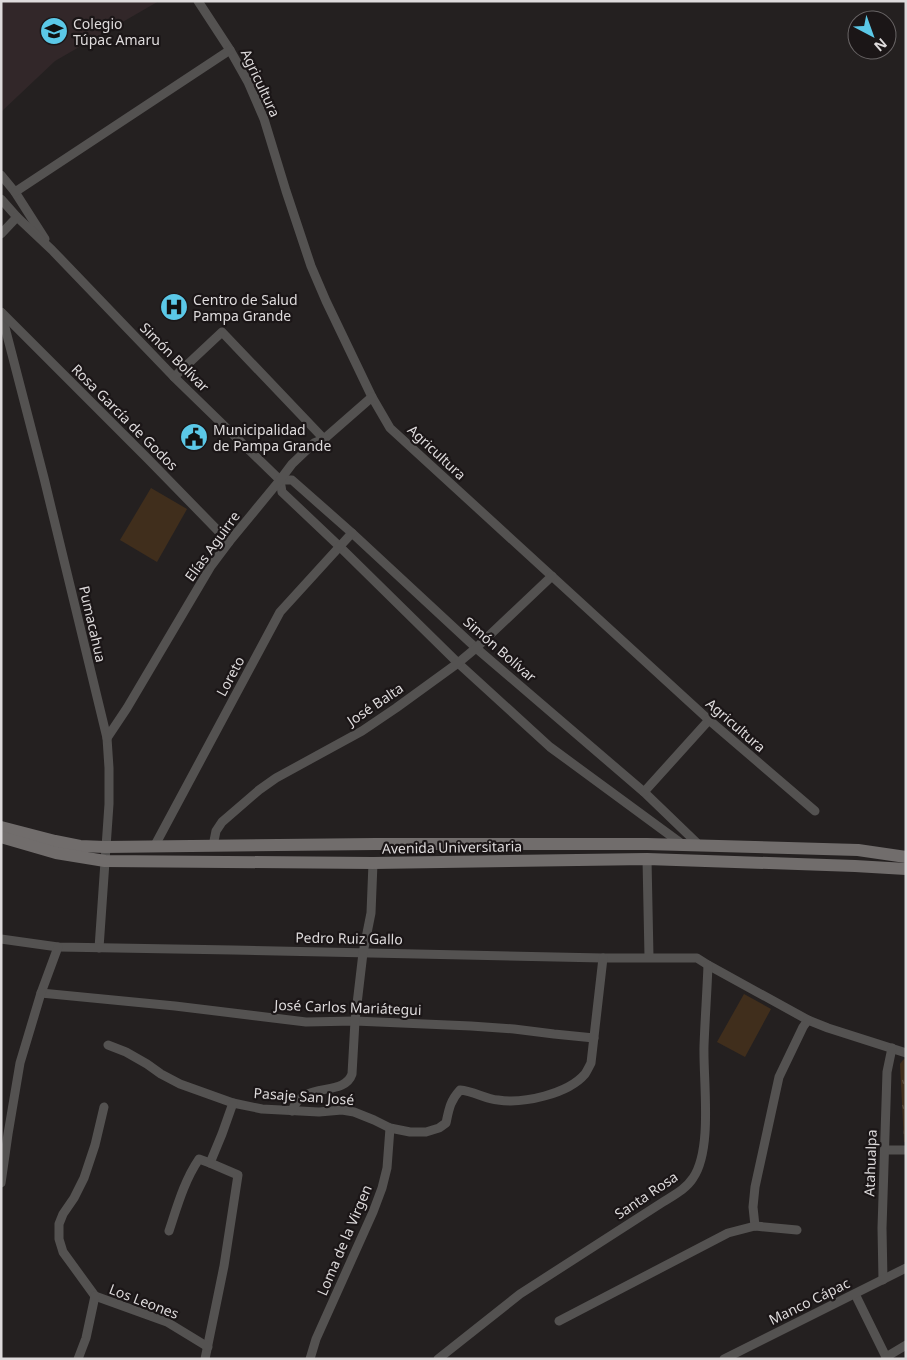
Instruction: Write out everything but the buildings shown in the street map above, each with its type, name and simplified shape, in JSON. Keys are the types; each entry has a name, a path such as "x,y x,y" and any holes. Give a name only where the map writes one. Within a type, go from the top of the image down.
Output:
{"main road":[{"name":"Avenida Universitaria","path":"1,826 55,842 105,847 376,844 682,844 858,850 906,857"},
{"name":"Avenida Universitaria","path":"1,837 56,853 105,861 373,863 647,859 906,869"}],"street":[{"name":"Agricultura","path":"198,1 248,82 264,119 311,266 372,397 390,428 709,720 815,811"},
{"path":"15,192 230,50"},
{"name":"Simón Bolívar","path":"1,175 15,192 52,250"},
{"name":"Simón Bolívar","path":"1,199 174,376 280,480 282,492 458,663 550,747 682,844"},
{"path":"1,234 17,217"},
{"name":"Rosa García de Godos","path":"1,312 228,542"},
{"name":"Pumacahua","path":"1,312 44,478 107,738 110,768 109,804 99,948"},
{"path":"174,376 222,332 324,439"},
{"name":"Elías Aguirre","path":"107,738 127,708 211,566 228,542 292,464 314,443 324,439 372,397"},
{"name":"Simón Bolívar","path":"280,480 292,480 476,648 644,792 699,845"},
{"name":"Loreto","path":"154,846 280,612 352,533"},
{"name":"José Balta","path":"213,846 216,831 222,822 259,790 276,778 362,731 458,663 552,576"},
{"path":"644,792 709,720"},
{"path":"647,859 649,957"},
{"path":"292,1111 294,1104 300,1098 310,1092 345,1083 350,1080 352,1074 355,1021 363,952 371,913 373,863"},
{"name":"Pedro Ruiz Gallo","path":"1,938 58,947 603,958 697,958 708,965"},
{"path":"1,1183 20,1063 41,993 58,947"},
{"path":"594,1038 603,958"},
{"path":"708,965 808,1020 906,1053"},
{"name":"Santa Rosa","path":"438,1359 520,1294 684,1188 693,1178 699,1165 706,1122 704,1048 708,965"},
{"name":"José Carlos Mariátegui","path":"41,993 175,1006 306,1022 355,1021 505,1028 594,1038"},
{"path":"754,1226 755,1187 779,1077 808,1020"},
{"name":"Pasaje San José","path":"108,1044 126,1052 180,1084 233,1102 262,1109 319,1112 342,1110 354,1112 390,1128 410,1132 426,1132 439,1128 446,1123 450,1105 460,1090 497,1100 513,1101 539,1097 561,1090 574,1083 585,1074 591,1063 594,1038"},
{"name":"Atahualpa","path":"883,1280 882,1228 887,1072 892,1048"},
{"path":"210,1163 233,1102"},
{"path":"78,1359 86,1338 95,1296 63,1252 59,1238 59,1224 84,1178 95,1145 104,1107"},
{"name":"Loma de la Virgen","path":"310,1359 316,1339 382,1188 387,1168 390,1128"},
{"path":"885,1150 906,1150"},
{"path":"168,1231 178,1202 192,1170 199,1160 238,1175 224,1266 206,1359"},
{"path":"559,1321 728,1232 754,1226 797,1230"},
{"name":"Manco Cápac","path":"724,1359 906,1268"},
{"path":"855,1294 886,1358 906,1345"},
{"name":"Los Leones","path":"95,1296 167,1322 208,1347"}],"shaded area":[{"name":"Colegio Túpac Amaru","path":"1,1 159,1 55,61 1,112"}],"green space":[{"path":"151,488 187,509 157,562 120,540"},
{"path":"744,994 771,1009 745,1057 717,1042"},
{"path":"906,1058 906,1142 904,1142 900,1064"}],"place":[{"name":"Colegio Túpac Amaru","path":"54,31"},
{"name":"Centro de Salud Pampa Grande","path":"174,307"},
{"name":"Municipalidad de Pampa Grande","path":"194,437"}]}
